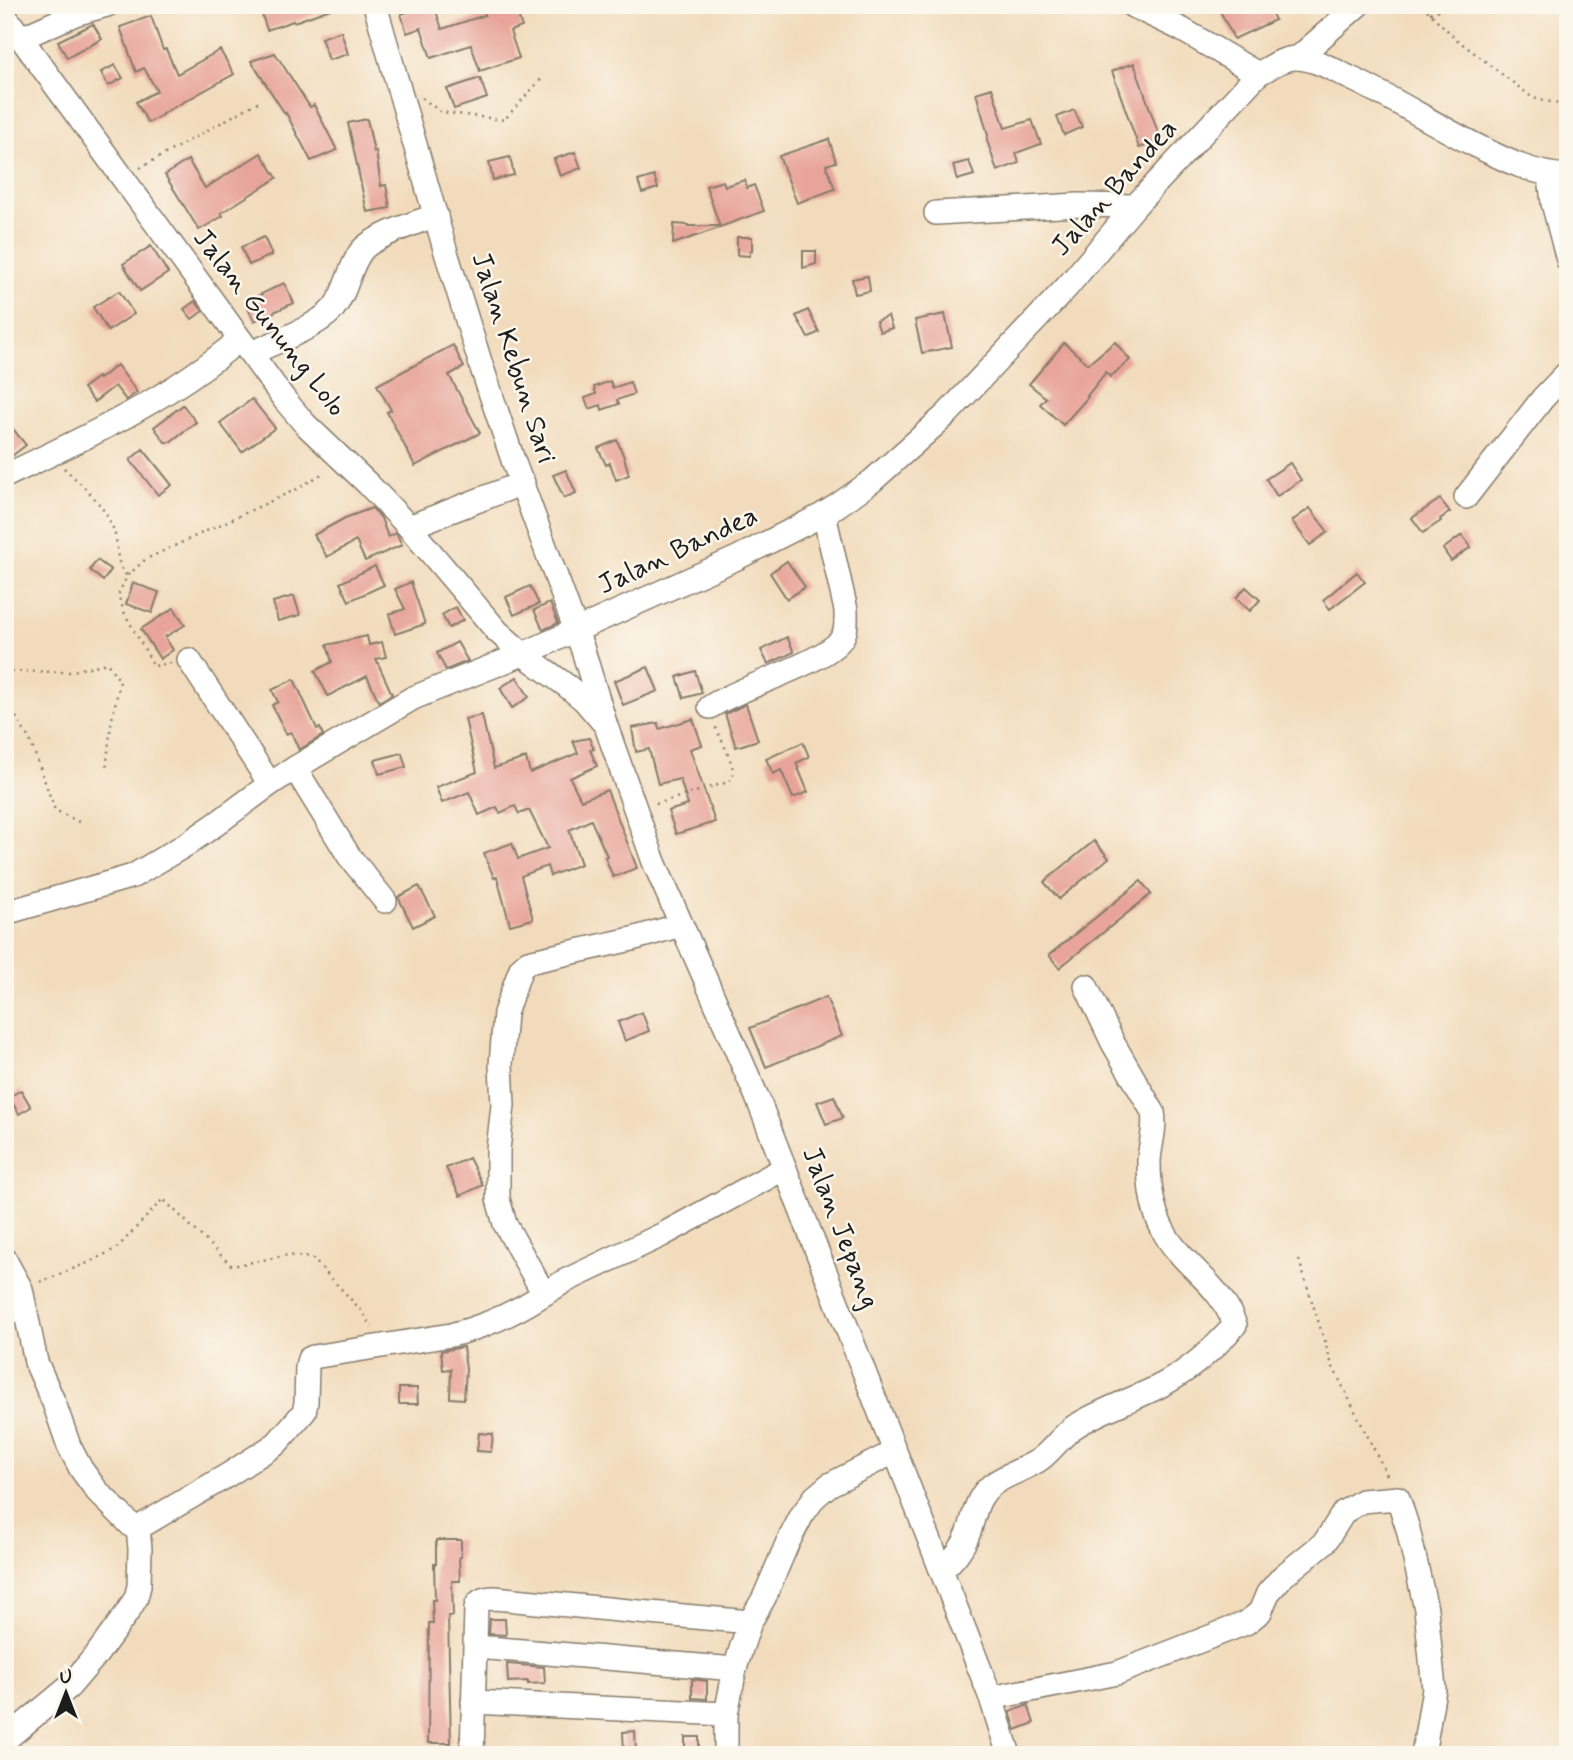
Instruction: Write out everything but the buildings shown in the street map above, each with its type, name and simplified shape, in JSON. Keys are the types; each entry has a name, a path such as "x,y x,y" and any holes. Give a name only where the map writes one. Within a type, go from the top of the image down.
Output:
{"street":[{"path":"11,26 107,5"},
{"name":"Jalan Kebun Sari","path":"375,5 482,368 576,631 606,726"},
{"path":"1131,5 1181,29 1258,74 1288,59 1316,62 1366,85 1505,160 1559,176 1553,203 1568,260"},
{"path":"1298,58 1358,5"},
{"name":"Jalan Gunung Lolo","path":"11,26 304,424 409,527 497,631 584,700 606,726"},
{"name":"Jalan Bandea","path":"5,914 133,876 216,824 295,768 413,698 576,631 737,558 824,514 872,481 947,414 1067,288 1135,206 1258,74"},
{"path":"936,213 1050,206 1135,206"},
{"path":"5,476 51,455 171,390 245,346 296,333 332,310 362,250 386,235 436,215"},
{"path":"1466,496 1543,398 1568,372"},
{"path":"409,527 523,484"},
{"path":"710,708 811,660 833,648 844,636 846,610 824,514"},
{"path":"189,660 271,784"},
{"name":"Jalan Jepang","path":"606,726 654,862 757,1097 785,1168 991,1698 1009,1755"},
{"path":"295,768 349,856 385,901"},
{"path":"544,1294 505,1224 498,1199 498,1150 503,1105 502,1041 505,1013 512,990 521,968 528,962 681,925"},
{"path":"941,1570 963,1546 974,1510 990,1486 1038,1461 1073,1428 1126,1400 1158,1387 1186,1370 1217,1345 1235,1325 1228,1308 1215,1290 1163,1231 1152,1193 1149,1159 1155,1124 1153,1112 1113,1043 1086,986"},
{"path":"5,1260 21,1289 36,1362 69,1446 97,1491 132,1526 138,1528 276,1444 304,1412 309,1359 473,1329 525,1307 565,1281 662,1234 785,1168"},
{"path":"726,1755 726,1714 735,1669 750,1622 764,1598 802,1515 815,1497 829,1485 894,1452"},
{"path":"991,1698 1117,1673 1246,1623 1260,1612 1268,1593 1283,1576 1325,1542 1345,1511 1362,1501 1398,1498 1408,1529 1426,1609 1434,1689 1422,1755"},
{"path":"5,1740 69,1686 127,1613 136,1598 139,1586 138,1528"},
{"path":"472,1755 477,1604 481,1600 488,1598 750,1622"},
{"path":"476,1647 735,1669"},
{"path":"473,1702 726,1714"}],"path":[{"path":"1422,5 1456,40 1533,98 1568,106"},
{"path":"1430,13 1455,5"},
{"path":"397,80 441,112 504,120 543,76"},
{"path":"122,178 258,102"},
{"path":"51,455 102,506 116,534 120,569 127,576"},
{"path":"189,660 154,666 125,614 118,595 127,576 146,559 297,489 342,459"},
{"path":"5,671 69,672 107,663 120,681 111,724 106,770"},
{"path":"5,699 30,740 55,810 79,822"},
{"path":"636,810 731,779 732,767 710,708"},
{"path":"21,1289 90,1262 117,1248 163,1199 232,1266 288,1255 312,1258 360,1309 386,1346"},
{"path":"1299,1260 1332,1365 1398,1498"}]}
